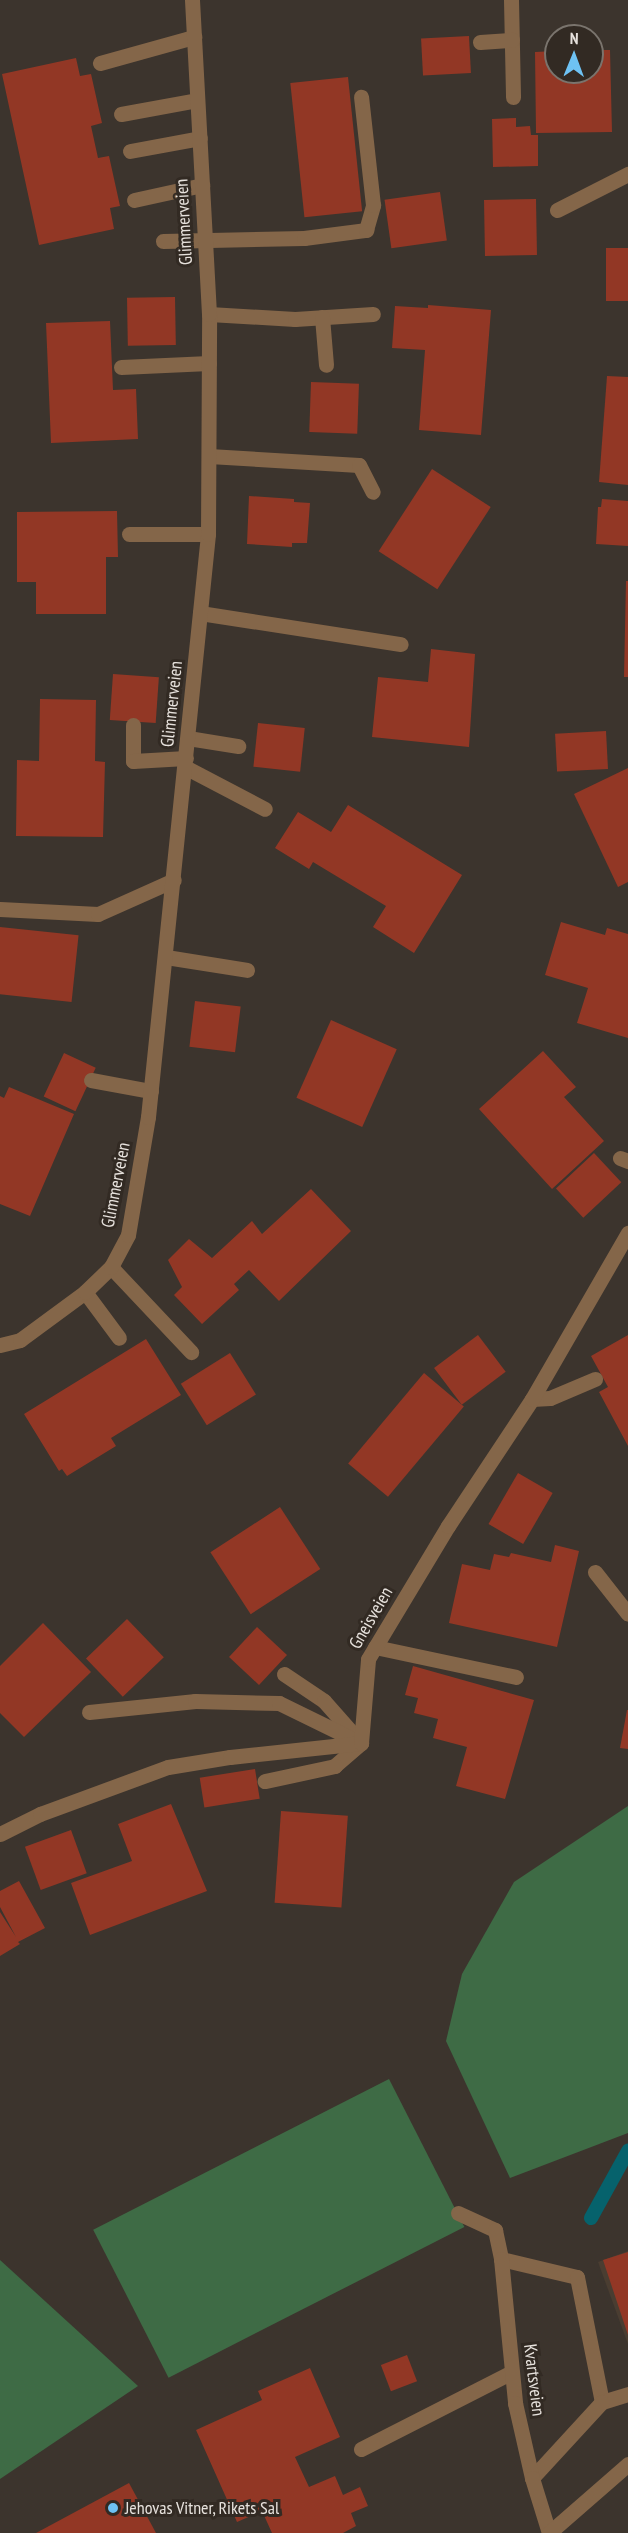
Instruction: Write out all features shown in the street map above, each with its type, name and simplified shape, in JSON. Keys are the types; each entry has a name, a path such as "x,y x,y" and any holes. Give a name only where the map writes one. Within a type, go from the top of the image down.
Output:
{"street":[{"name":"Glimmerveien","path":"0,1345 20,1340 85,1292 111,1267 128,1235 151,1092 208,534 209,314 192,0"},
{"path":"511,0 513,97"},
{"path":"100,63 194,36"},
{"path":"480,42 512,40"},
{"path":"163,241 205,238 304,238 366,230 373,205 361,97"},
{"path":"121,114 197,100"},
{"path":"130,151 200,138"},
{"path":"557,210 628,174"},
{"path":"134,200 202,186"},
{"path":"209,314 295,319 373,314"},
{"path":"322,317 326,365"},
{"path":"121,367 209,363"},
{"path":"209,456 269,467 359,465 373,492"},
{"path":"129,534 208,534"},
{"path":"200,613 401,644"},
{"path":"133,725 133,761 185,763 265,810"},
{"path":"188,738 238,746"},
{"path":"0,909 98,914 174,880"},
{"path":"166,957 248,970"},
{"path":"91,1080 151,1092"},
{"name":"Gneisveien","path":"361,1743 368,1659 448,1526 532,1399 628,1233"},
{"path":"111,1267 191,1352"},
{"path":"85,1292 119,1338"},
{"path":"532,1399 550,1398 595,1379"},
{"path":"596,1572 628,1614"},
{"path":"375,1647 516,1677"},
{"path":"284,1674 324,1701 361,1743"},
{"path":"89,1712 195,1701 279,1703 361,1743"},
{"path":"266,1781 335,1766 361,1743"},
{"path":"0,1834 40,1814 168,1767 230,1757 361,1743"},
{"name":"Kvartsveien","path":"458,2213 495,2230 501,2259 515,2403 532,2478 549,2533 628,2463"},
{"path":"501,2259 577,2277 602,2402"},
{"path":"361,2449 512,2372"},
{"path":"532,2478 602,2402 628,2394"}],"shaded area":[{"path":"628,2251 628,2344 598,2262"}],"green space":[{"path":"628,1806 628,2133 510,2178 446,2041 462,1974 514,1882"},
{"path":"389,2079 464,2227 169,2378 93,2230"},
{"path":"0,2260 138,2386 0,2479"}],"building":[{"path":"469,36 471,73 423,75 421,39"},
{"path":"604,50 610,50 612,132 536,133 535,52 544,52 544,84 604,84"},
{"path":"76,58 80,76 91,74 102,123 91,126 98,158 109,156 120,206 110,208 114,229 39,245 2,74"},
{"path":"348,77 362,211 304,217 290,83"},
{"path":"516,118 516,127 530,126 531,135 538,135 538,166 493,167 492,119"},
{"path":"440,192 447,241 391,248 385,200"},
{"path":"536,199 537,255 485,256 484,200"},
{"path":"606,248 628,248 628,301 606,301"},
{"path":"175,297 176,345 128,346 127,298"},
{"path":"428,305 491,310 481,435 419,430 425,350 392,348 395,306 428,308"},
{"path":"110,321 113,390 136,389 138,439 51,443 46,323"},
{"path":"607,376 628,377 628,485 599,482"},
{"path":"311,382 359,384 357,434 309,432"},
{"path":"432,469 491,507 437,589 379,551"},
{"path":"249,496 294,499 294,502 310,503 307,543 292,543 292,547 247,544"},
{"path":"602,499 628,501 628,546 596,544 598,507 601,507"},
{"path":"117,511 118,557 106,557 106,614 36,614 36,582 17,582 17,512"},
{"path":"626,581 628,581 628,677 624,677"},
{"path":"431,649 475,654 469,747 372,737 378,677 428,682"},
{"path":"113,674 159,677 156,723 110,720"},
{"path":"40,699 96,700 95,761 105,762 103,837 16,836 17,760 39,761"},
{"path":"258,723 305,728 300,772 253,767"},
{"path":"606,731 608,769 557,772 555,734"},
{"path":"628,768 628,882 618,887 574,794"},
{"path":"348,805 462,875 414,953 373,927 386,906 313,862 309,869 275,848 298,812 331,832"},
{"path":"561,922 605,935 607,928 628,934 628,1038 577,1023 588,988 545,975"},
{"path":"0,927 79,935 72,1002 0,994"},
{"path":"195,1001 241,1007 235,1052 189,1047"},
{"path":"331,1020 397,1049 362,1127 296,1098"},
{"path":"543,1051 576,1087 564,1097 604,1141 552,1189 479,1109"},
{"path":"64,1053 96,1068 75,1111 44,1097"},
{"path":"9,1087 74,1114 30,1216 0,1204 0,1096 4,1098"},
{"path":"594,1153 621,1182 583,1218 556,1188"},
{"path":"311,1189 351,1231 279,1301 249,1270 234,1284 239,1290 202,1324 174,1295 182,1287 168,1260 189,1239 212,1258 252,1221 262,1234"},
{"path":"478,1335 506,1372 462,1405 434,1368"},
{"path":"628,1335 628,1446 599,1392 608,1387 591,1356"},
{"path":"146,1339 181,1395 111,1438 116,1446 67,1476 62,1469 59,1471 24,1414"},
{"path":"230,1353 256,1395 207,1425 181,1384"},
{"path":"424,1373 464,1406 388,1497 348,1463"},
{"path":"518,1473 553,1493 523,1544 488,1524"},
{"path":"280,1507 320,1569 251,1614 210,1552"},
{"path":"555,1545 579,1551 557,1647 449,1623 462,1564 490,1570 494,1554 509,1557 511,1553 551,1562"},
{"path":"127,1619 164,1657 123,1697 86,1659"},
{"path":"43,1623 91,1672 24,1737 0,1713 0,1666"},
{"path":"257,1627 287,1655 259,1685 229,1657"},
{"path":"413,1666 534,1700 505,1799 456,1786 467,1747 433,1738 438,1719 414,1713 418,1698 405,1695"},
{"path":"628,1710 628,1749 620,1748"},
{"path":"255,1769 260,1799 204,1807 200,1778"},
{"path":"171,1804 207,1891 90,1935 71,1883 132,1861 118,1824"},
{"path":"281,1811 348,1816 341,1907 275,1903"},
{"path":"71,1830 87,1873 41,1890 25,1847"},
{"path":"19,1881 45,1928 18,1942 20,1944 0,1956 0,1912 16,1937 0,1907 0,1891"},
{"path":"628,2252 628,2335 603,2260"},
{"path":"407,2355 417,2381 391,2391 381,2365"},
{"path":"310,2368 340,2437 295,2457 309,2487 335,2476 343,2495 360,2487 368,2506 351,2513 356,2526 343,2533 272,2533 262,2511 237,2522 196,2430 262,2400 258,2391"},
{"name":"Jehovas Vitner, Rikets Sal","path":"129,2483 156,2533 36,2533"}],"waterway":[{"path":"591,2218 628,2151"}],"place":[{"name":"Jehovas Vitner, Rikets Sal","path":"113,2508"}]}
